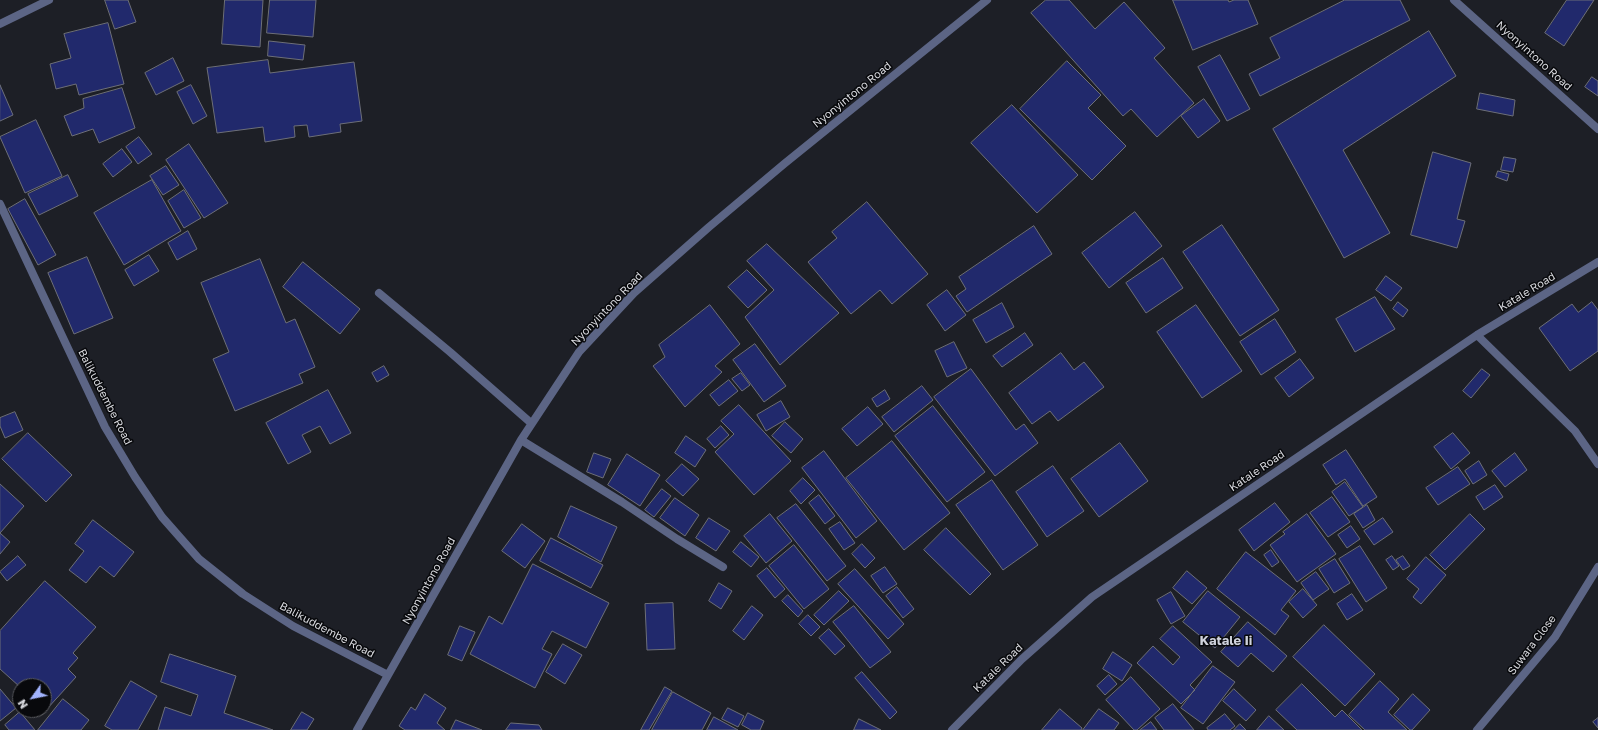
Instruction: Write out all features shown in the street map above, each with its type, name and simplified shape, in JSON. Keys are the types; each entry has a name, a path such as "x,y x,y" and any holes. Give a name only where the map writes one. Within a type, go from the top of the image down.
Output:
{"street":[{"path":"0,24 49,0"},
{"name":"Nyonyintono Road","path":"357,730 521,440 579,352 634,293 709,227 784,164 987,0"},
{"name":"Nyonyintono Road","path":"1454,0 1598,129"},
{"name":"Balikuddembe Road","path":"0,204 105,427 135,477 162,516 199,559 243,594 293,626 388,675"},
{"name":"Katale Road","path":"952,730 1022,659 1092,597 1477,335 1598,262"},
{"path":"379,293 450,352 531,423"},
{"path":"1477,335 1575,431 1598,464"},
{"path":"521,440 622,502 677,539 723,567"},
{"name":"Suwara Close","path":"1477,730 1555,636 1598,567"}],"building":[{"path":"105,0 128,0 136,22 115,29"},
{"path":"225,0 263,0 260,47 222,44"},
{"path":"270,0 316,0 313,37 267,33"},
{"path":"1046,0 1069,0 1095,29 1124,2 1165,48 1154,58 1194,103 1157,137 1131,109 1123,116 1031,13"},
{"path":"1173,0 1228,0 1229,2 1234,0 1248,0 1258,24 1193,50"},
{"path":"1345,0 1400,0 1410,20 1260,96 1249,74 1280,58 1270,38"},
{"path":"1567,0 1594,0 1564,46 1545,33"},
{"path":"108,23 124,84 79,95 76,84 56,89 50,64 71,58 64,34"},
{"path":"1429,31 1456,76 1343,150 1390,233 1344,258 1273,129"},
{"path":"269,41 305,45 303,60 268,56"},
{"path":"1220,55 1250,109 1227,121 1198,67"},
{"path":"173,58 184,81 156,95 145,73"},
{"path":"268,60 270,73 354,62 362,121 340,124 341,132 309,137 307,125 294,126 295,137 265,142 263,127 217,133 207,68"},
{"path":"1067,61 1101,95 1088,108 1126,146 1092,180 1020,109"},
{"path":"1592,77 1598,81 1598,96 1585,87"},
{"path":"0,85 13,115 0,121"},
{"path":"191,85 207,116 193,124 177,92"},
{"path":"122,88 135,128 99,143 93,129 72,136 64,116 84,108 83,99"},
{"path":"1480,93 1515,100 1513,116 1477,109"},
{"path":"1204,99 1220,121 1198,138 1181,116"},
{"path":"1012,105 1078,175 1037,213 971,143"},
{"path":"36,120 62,176 25,193 0,137"},
{"path":"139,137 152,154 138,164 126,147"},
{"path":"189,144 228,203 204,218 166,160"},
{"path":"122,149 132,162 113,177 103,164"},
{"path":"1433,152 1471,163 1457,219 1465,221 1457,248 1411,235"},
{"path":"1504,157 1516,159 1513,172 1501,170"},
{"path":"166,166 179,185 163,195 150,176"},
{"path":"1498,171 1509,174 1507,181 1496,177"},
{"path":"68,175 78,196 39,215 28,194"},
{"path":"152,180 181,231 124,265 94,213"},
{"path":"184,190 201,218 184,228 168,201"},
{"path":"25,199 56,255 38,265 8,209"},
{"path":"867,202 928,274 892,304 880,290 851,314 808,262 837,238 832,232"},
{"path":"1135,212 1162,246 1109,288 1082,253"},
{"path":"1222,225 1279,310 1240,336 1183,252"},
{"path":"1034,226 1052,254 967,312 956,296 966,289 959,277"},
{"path":"188,231 197,249 177,260 168,243"},
{"path":"767,244 839,313 780,365 745,317 774,290 747,261"},
{"path":"149,255 159,271 134,286 125,270"},
{"path":"87,257 113,318 74,334 48,273"},
{"path":"1163,258 1183,288 1146,313 1126,283"},
{"path":"260,259 286,323 295,319 315,367 299,374 303,383 235,411 213,359 229,352 201,283"},
{"path":"303,262 360,309 340,334 283,287"},
{"path":"747,270 767,290 748,308 728,287"},
{"path":"1386,276 1402,288 1391,301 1376,290"},
{"path":"947,290 966,315 945,331 927,305"},
{"path":"1375,297 1395,329 1355,352 1336,319"},
{"path":"1398,302 1408,310 1403,317 1393,309"},
{"path":"1592,302 1598,310 1598,351 1570,371 1539,328 1572,304 1578,312"},
{"path":"1002,303 1014,327 986,343 973,320"},
{"path":"710,305 740,344 715,366 722,372 685,407 653,366 665,357 659,345"},
{"path":"1196,305 1242,371 1202,398 1157,332"},
{"path":"1275,319 1296,352 1261,375 1240,342"},
{"path":"1025,333 1033,345 1002,367 993,356"},
{"path":"954,342 967,368 947,377 935,351"},
{"path":"755,344 786,386 764,402 733,360"},
{"path":"1061,353 1074,370 1084,362 1104,387 1058,421 1050,411 1032,424 1009,393"},
{"path":"1300,359 1314,378 1289,397 1275,378"},
{"path":"384,366 389,375 377,382 372,373"},
{"path":"971,369 1016,430 1024,424 1038,443 995,476 934,397"},
{"path":"1482,369 1490,375 1471,398 1463,391"},
{"path":"741,373 750,385 742,391 732,379"},
{"path":"729,380 738,391 719,406 710,395"},
{"path":"922,386 933,400 894,432 882,417"},
{"path":"328,390 351,433 330,444 320,426 302,435 311,452 288,464 266,423"},
{"path":"885,390 890,399 877,407 872,399"},
{"path":"781,401 790,417 766,431 757,415"},
{"path":"739,405 791,461 754,495 715,452 734,434 721,421"},
{"path":"933,406 985,472 947,502 895,436"},
{"path":"868,407 883,424 857,446 842,429"},
{"path":"15,412 23,430 5,438 0,426 0,418"},
{"path":"785,422 803,439 791,453 772,436"},
{"path":"721,426 729,435 715,448 707,439"},
{"path":"28,433 72,475 46,502 2,459"},
{"path":"1453,433 1470,453 1451,469 1434,447"},
{"path":"686,436 706,450 695,467 675,453"},
{"path":"892,441 950,513 904,550 846,478"},
{"path":"1120,443 1148,481 1099,517 1071,479"},
{"path":"1346,450 1377,497 1363,506 1345,479 1336,485 1323,465"},
{"path":"824,451 877,521 856,538 802,468"},
{"path":"594,453 611,459 603,478 587,472"},
{"path":"1515,453 1527,470 1505,487 1492,471"},
{"path":"627,454 660,475 640,506 608,485"},
{"path":"1479,461 1487,475 1473,484 1465,471"},
{"path":"682,464 699,479 683,496 666,481"},
{"path":"1053,466 1084,511 1047,537 1016,492"},
{"path":"1458,467 1470,484 1438,505 1426,488"},
{"path":"803,478 815,490 801,504 790,491"},
{"path":"992,480 1038,545 1003,570 956,505"},
{"path":"1345,482 1363,507 1349,516 1332,492"},
{"path":"0,484 24,506 0,533"},
{"path":"1495,485 1503,497 1484,510 1476,497"},
{"path":"662,489 671,496 654,517 645,510"},
{"path":"819,495 835,516 825,524 809,503"},
{"path":"1332,497 1350,522 1328,537 1310,513"},
{"path":"675,498 699,515 685,536 660,518"},
{"path":"1275,503 1290,522 1254,551 1239,530"},
{"path":"796,504 846,566 827,581 777,518"},
{"path":"1367,505 1375,520 1363,528 1354,514"},
{"path":"571,506 617,527 601,562 558,537"},
{"path":"770,514 792,541 766,563 744,536"},
{"path":"1307,514 1336,554 1297,582 1270,545 1285,534 1283,532"},
{"path":"1470,514 1485,529 1445,570 1430,555"},
{"path":"709,518 730,531 716,551 696,538"},
{"path":"1383,518 1393,532 1374,545 1364,531"},
{"path":"93,520 134,552 114,577 100,566 86,583 69,570 84,551 75,544"},
{"path":"840,522 855,543 844,550 829,529"},
{"path":"522,524 545,541 525,568 502,551"},
{"path":"1351,526 1360,539 1347,548 1338,535"},
{"path":"946,528 991,574 970,595 924,550"},
{"path":"0,533 10,542 0,554"},
{"path":"551,538 603,565 591,588 540,561"},
{"path":"741,542 759,557 751,567 733,552"},
{"path":"862,544 875,558 865,568 852,554"},
{"path":"794,545 829,589 804,609 769,566"},
{"path":"1360,546 1387,588 1366,602 1339,559"},
{"path":"1271,550 1279,562 1272,567 1264,555"},
{"path":"1246,552 1296,591 1281,610 1289,616 1275,635 1217,589"},
{"path":"18,556 26,565 7,581 0,572"},
{"path":"1392,556 1399,566 1393,570 1386,560"},
{"path":"1403,556 1410,566 1403,570 1396,560"},
{"path":"1426,557 1446,575 1421,604 1413,597 1419,589 1407,579"},
{"path":"1335,559 1350,583 1334,593 1319,569"},
{"path":"533,564 609,603 586,648 552,631 542,649 552,654 535,688 470,654 489,616 502,624"},
{"path":"885,567 897,584 883,593 871,576"},
{"path":"767,568 785,589 775,598 757,576"},
{"path":"855,569 904,624 888,639 838,584"},
{"path":"1187,571 1207,588 1192,604 1173,588"},
{"path":"1316,572 1329,589 1313,600 1301,583"},
{"path":"45,581 96,627 73,653 78,658 68,669 76,677 52,703 52,678 12,678 12,680 0,669 0,631"},
{"path":"719,583 732,591 721,609 709,601"},
{"path":"897,587 914,609 903,618 886,596"},
{"path":"1303,589 1317,605 1303,618 1289,602"},
{"path":"839,591 849,601 824,625 814,615"},
{"path":"1208,591 1240,617 1215,648 1183,622"},
{"path":"1171,592 1185,616 1171,624 1157,600"},
{"path":"1352,594 1363,610 1347,620 1337,604"},
{"path":"788,595 803,611 798,617 782,601"},
{"path":"673,603 675,649 647,650 645,604"},
{"path":"752,606 763,615 744,640 733,631"},
{"path":"854,606 891,652 870,668 833,622"},
{"path":"808,615 820,627 811,636 799,624"},
{"path":"1248,622 1287,656 1273,672 1251,653 1238,667 1221,652"},
{"path":"1324,625 1375,674 1345,706 1293,657"},
{"path":"460,626 475,632 462,661 448,655"},
{"path":"1173,626 1212,662 1190,685 1195,690 1181,704 1137,663 1153,646 1173,665 1180,657 1160,639"},
{"path":"829,629 845,646 835,655 819,638"},
{"path":"563,644 582,655 565,684 546,672"},
{"path":"1113,652 1132,665 1122,681 1103,669"},
{"path":"170,654 236,676 224,713 273,730 158,730 165,707 191,716 198,695 161,682"},
{"path":"1213,666 1235,682 1203,724 1181,708"},
{"path":"862,672 897,712 890,719 855,678"},
{"path":"1109,675 1117,684 1105,695 1097,686"},
{"path":"1131,677 1160,709 1137,730 1134,730 1106,700"},
{"path":"131,681 157,696 138,730 112,730 105,726"},
{"path":"1380,681 1399,699 1388,712 1407,730 1365,730 1349,715"},
{"path":"1302,684 1335,717 1342,710 1362,730 1297,730 1276,710"},
{"path":"665,687 672,691 649,730 641,730"},
{"path":"0,689 12,703 12,711 0,721"},
{"path":"1234,689 1256,710 1246,721 1223,701"},
{"path":"673,692 711,713 702,730 652,730"},
{"path":"425,694 446,708 437,723 445,730 405,730 399,726 411,707 415,710"},
{"path":"1413,694 1430,710 1412,730 1410,730 1394,715"},
{"path":"63,699 89,720 81,730 38,730 48,718 52,718 52,713"},
{"path":"1173,704 1194,730 1164,730 1155,718"},
{"path":"728,708 744,716 738,727 722,719"},
{"path":"1060,709 1082,728 1081,730 1042,730"},
{"path":"1099,709 1119,723 1114,730 1083,730"},
{"path":"302,712 314,719 307,730 291,730"},
{"path":"748,713 764,721 760,730 751,730 742,725"},
{"path":"1225,714 1235,726 1230,730 1208,730 1207,728"},
{"path":"1269,716 1284,730 1257,730"},
{"path":"714,717 738,730 707,730"},
{"path":"13,718 25,718 35,730 9,730 5,725"},
{"path":"1598,718 1598,728 1593,722"},
{"path":"859,719 881,730 854,730"},
{"path":"456,720 482,730 451,730"},
{"path":"1151,722 1157,730 1140,730"},
{"path":"511,723 539,725 542,730 506,730"},
{"path":"1240,724 1246,730 1234,730"}],"district":[{"name":"Katale Ii","path":"1226,641"}]}
